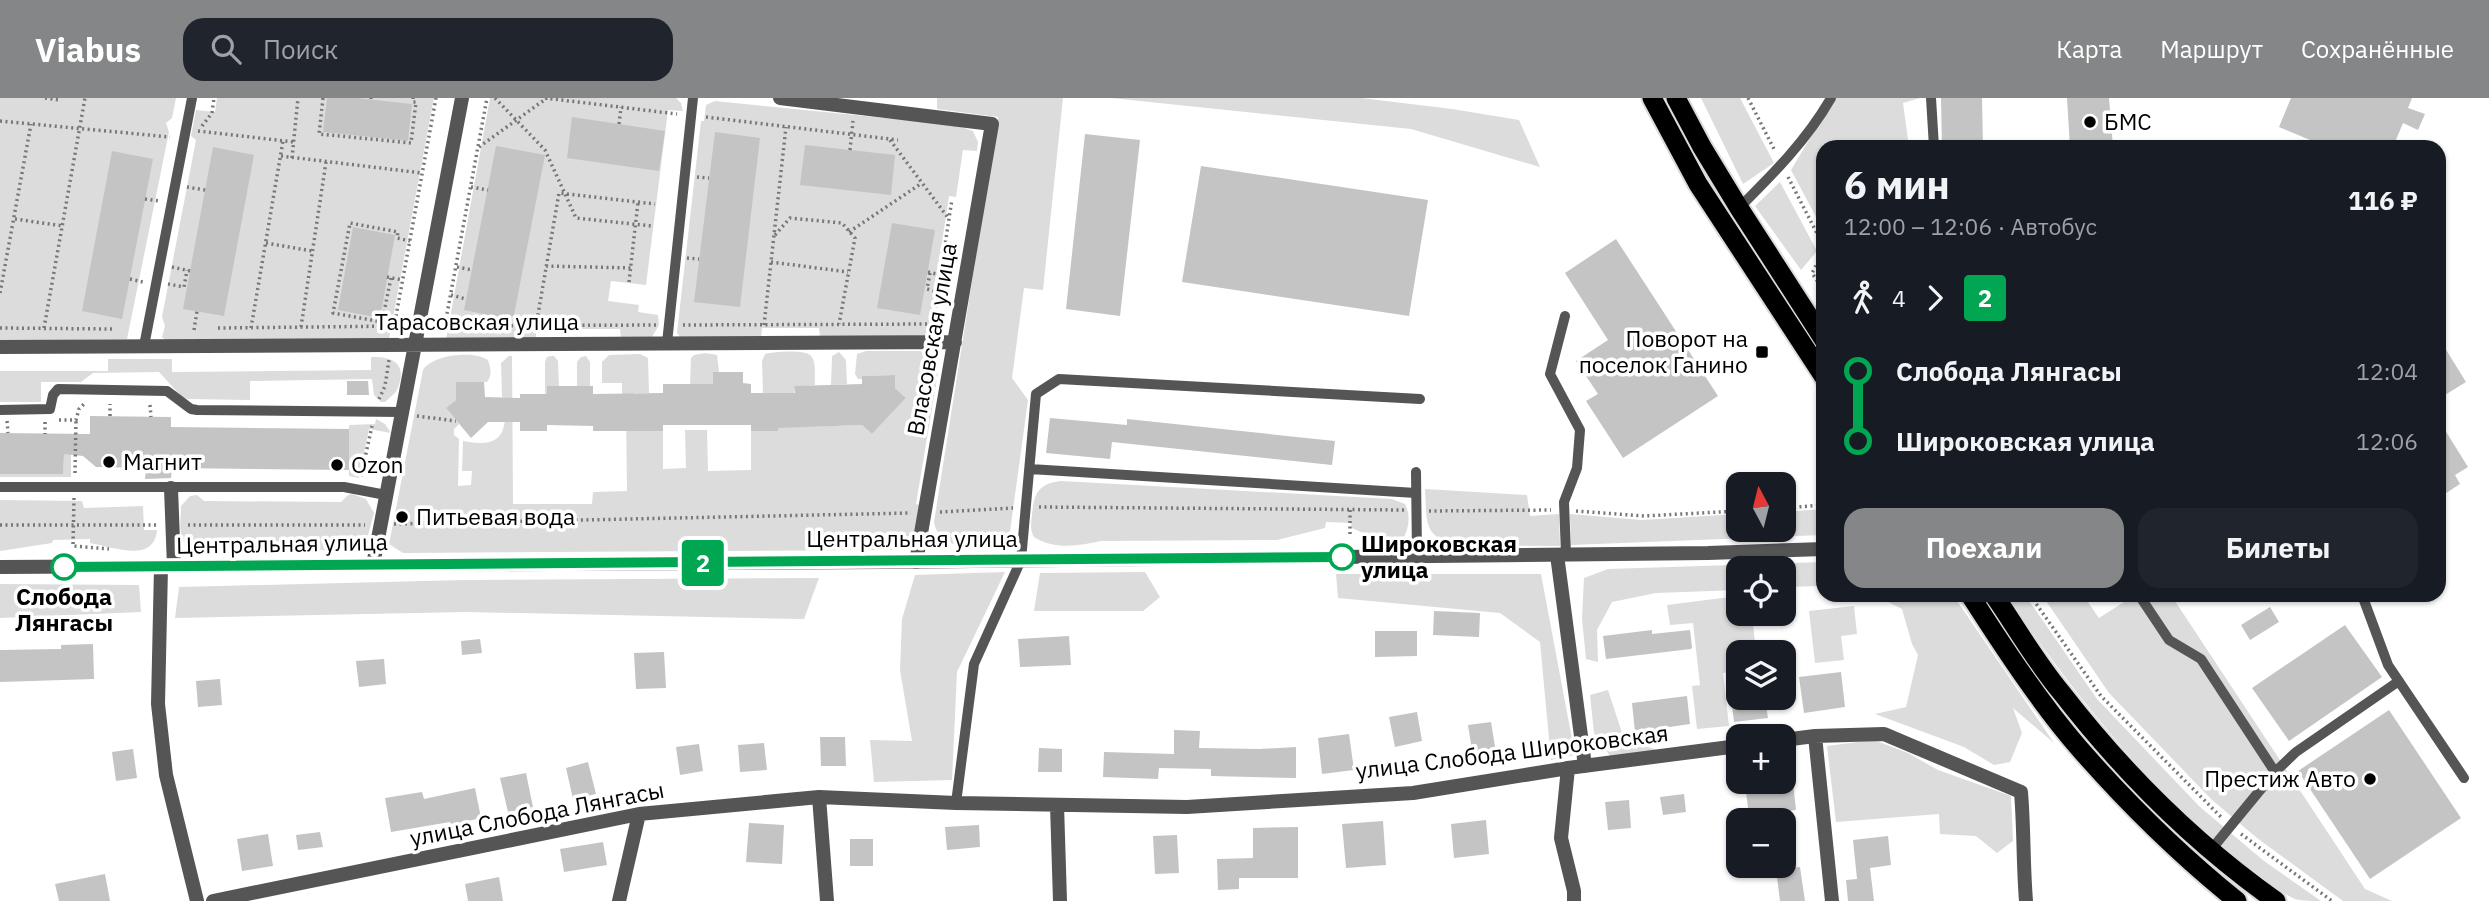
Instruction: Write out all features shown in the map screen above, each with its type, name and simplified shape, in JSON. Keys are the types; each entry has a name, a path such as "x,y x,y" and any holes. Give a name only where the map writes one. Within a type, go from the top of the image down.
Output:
{"highway":[{"path":"1652,98 1698,184 1816,365"},
{"path":"1676,98 1739,208 1816,328"},
{"path":"1975,602 2077,746 2177,849 2237,901"},
{"path":"1998,602 2060,692 2133,777 2210,851 2276,901"}],"street":[{"path":"373,565 386,495 407,414 414,345 461,98"},
{"path":"780,98 854,107"},
{"name":"Власовская улица","path":"854,107 992,124 916,562"},
{"name":"Тарасовская улица","path":"0,347 955,342"},
{"path":"171,488 172,525 158,704 166,775 197,901"},
{"name":"Центральная улица","path":"0,567 916,562 1816,549"},
{"path":"1561,554 1585,766"},
{"path":"1796,738 1884,734 2021,792 2026,901"},
{"path":"1815,736 1832,901"},
{"name":"улица Слобода Широковская","path":"956,803 1187,807 1413,793 1568,768 1726,748"},
{"path":"1568,768 1560,838 1574,891 1574,901"},
{"path":"819,797 827,901"},
{"name":"улица Слобода Лянгасы","path":"213,901 639,814 819,797 956,803"},
{"path":"1057,805 1060,901"},
{"path":"619,901 639,814"}],"lane":[{"path":"144,346 192,98"},
{"path":"667,343 693,98"},
{"path":"1739,208 1782,165 1807,135 1831,98"},
{"path":"1931,98 1934,140"},
{"path":"1561,554 1564,502 1577,468 1580,429 1550,374 1566,316"},
{"path":"956,803 974,664 1021,560 1036,394 1059,379 1420,399"},
{"path":"0,410 50,409 52,395 58,389 167,391 191,409 197,410 407,414"},
{"path":"1030,469 1416,494"},
{"path":"1416,472 1417,556"},
{"path":"0,487 344,487 386,495"},
{"path":"2145,602 2169,640 2201,659 2275,772"},
{"path":"2365,602 2388,665 2464,778"},
{"path":"2210,851 2275,772 2295,752 2399,681"}],"path":[{"path":"46,98 60,98"},
{"path":"44,328 85,98"},
{"path":"194,137 212,113 215,98"},
{"path":"292,158 298,98"},
{"path":"323,98 319,134 411,143 415,102 413,98"},
{"path":"392,338 436,98"},
{"path":"443,338 487,98"},
{"path":"495,98 545,150 576,218 652,226"},
{"path":"478,149 546,98 683,115"},
{"path":"619,124 621,107"},
{"path":"850,150 854,107"},
{"path":"699,117 898,140"},
{"path":"0,121 172,137"},
{"path":"0,293 31,124"},
{"path":"764,325 786,127"},
{"path":"198,131 294,142"},
{"path":"890,139 949,219"},
{"path":"251,328 284,141"},
{"path":"281,156 422,173"},
{"path":"301,327 326,162"},
{"path":"849,232 922,183"},
{"path":"184,186 205,190"},
{"path":"471,187 488,190"},
{"path":"536,326 559,194 655,204"},
{"path":"145,199 159,201"},
{"path":"932,333 952,199"},
{"path":"629,282 638,202"},
{"path":"774,236 790,218 842,223 855,238 839,324"},
{"path":"15,219 63,226"},
{"path":"403,280 389,278 382,322 333,313 350,223 398,232 397,238 410,241"},
{"path":"266,243 313,251"},
{"path":"771,262 849,272"},
{"path":"546,266 631,268"},
{"path":"164,295 166,283 169,267 189,271 184,287 166,283"},
{"path":"456,267 472,270"},
{"path":"938,292 927,289 929,273 941,275"},
{"path":"130,279 143,282"},
{"path":"451,295 467,299"},
{"path":"370,327 371,320"},
{"path":"675,325 933,324"},
{"path":"427,326 659,325"},
{"path":"217,328 408,326"},
{"path":"0,328 121,329"},
{"path":"194,328 205,328"},
{"path":"378,400 387,377 389,358"},
{"path":"110,401 110,416"},
{"path":"150,401 150,417"},
{"path":"407,414 456,421"},
{"path":"8,420 8,433"},
{"path":"45,420 45,433"},
{"path":"76,420 73,546 116,551"},
{"path":"1796,507 1816,506"},
{"path":"1033,507 1408,510"},
{"path":"0,525 381,525 925,513 1013,508"},
{"path":"1350,510 1350,535"},
{"path":"1427,511 1564,510 1644,516 1726,511"},
{"path":"2035,602 2101,696 2206,804 2253,845 2332,901"}],"shaded area":[{"path":"0,98 176,98 172,118 166,123 169,132 127,339 0,341"},
{"path":"217,98 434,98 389,339 165,340 162,337 165,326 162,317 196,140 191,136 196,110 215,112"},
{"path":"490,98 676,98 681,103 683,111 668,110 646,285 611,281 608,301 639,305 638,312 658,315 659,325 652,337 621,339 620,329 536,329 536,339 446,340"},
{"path":"937,98 1063,98 1043,290 1024,288 1012,378 1028,400 1009,539 997,548 950,543 937,531 934,522 998,117 937,109"},
{"path":"1111,98 1361,98 1452,109 1519,120 1540,167 1411,129"},
{"path":"1701,98 1740,98 1774,163 1743,184"},
{"path":"1834,98 1920,98 1903,103 1908,140 1816,140 1816,217 1791,170"},
{"path":"715,101 955,125 973,131 978,142 977,151 963,150 956,197 949,196 928,335 820,337 819,328 762,328 761,338 680,337 677,333 701,121 704,121 706,105"},
{"path":"1780,182 1816,249 1801,270 1755,206"},
{"path":"866,351 920,351 933,358 938,372 916,504 920,505 916,527 907,543 900,547 892,550 403,553 389,544 423,370 435,361 453,356 473,355 488,360 490,368 487,382 456,382 456,400 446,408 459,424 454,429 454,435 459,439 458,486 471,485 472,471 462,471 463,441 477,443 495,440 503,429 506,398 502,397 501,363 512,356 513,504 592,504 593,492 627,491 626,408 622,408 622,383 602,383 602,362 609,355 640,354 648,358 649,393 634,393 634,430 663,431 663,469 686,468 685,430 707,430 708,471 751,470 751,431 778,431 778,393 763,393 762,361 765,354 796,352 808,354 813,359 815,385 794,387 796,427 862,425 872,434 906,398 895,388 895,375 862,376 862,379 858,379 855,374 857,354"},
{"path":"839,352 846,360 847,384 831,385 832,356"},
{"path":"705,353 717,355 719,372 713,372 713,384 690,385 691,358"},
{"path":"554,356 558,361 559,386 545,394 545,362 547,357"},
{"path":"586,356 590,362 590,386 577,386 577,362"},
{"path":"371,357 394,361 400,370 396,392 385,402 381,402 374,395 372,379 250,381 250,400 187,399 159,372 93,373 81,382 41,382 41,402 0,402 0,371 108,371 108,359 172,359 172,372 371,370"},
{"path":"376,419 385,424 391,433 369,429 359,478 349,476 349,425 375,424"},
{"path":"64,434 71,434 71,477 0,477 0,474 63,474"},
{"path":"1061,481 1392,499 1405,504 1408,513 1407,531 1403,539 1390,541 1352,528 1351,523 1326,522 1325,528 1277,540 1101,541 1075,545 1050,544 1034,537 1032,532 1034,501 1042,487"},
{"path":"1425,489 1527,495 1530,516 1559,514 1560,546 1458,545 1446,542 1438,538 1429,526"},
{"path":"352,494 366,499 374,513 366,543 353,550 193,551 182,537 181,506 190,496 197,495 204,501 341,502"},
{"path":"0,500 82,501 84,508 143,506 144,530 157,530 154,540 141,550 131,551 90,543 90,539 53,540 52,543 0,551"},
{"path":"1816,510 1816,535 1796,536 1796,511"},
{"path":"1570,514 1642,520 1726,515 1726,539 1571,545"},
{"path":"1816,562 1816,586 1796,587 1796,563"},
{"path":"1726,565 1726,590 1656,593 1612,602 1597,630 1598,662 1586,659 1582,619 1584,578 1608,569"},
{"path":"1005,572 957,672 952,780 874,782 870,740 912,741 900,670 902,619 915,575"},
{"path":"1145,572 1160,597 1143,611 1034,611 1040,573"},
{"path":"1336,574 1541,574 1575,755 1551,760 1540,642 1500,613 1338,598"},
{"path":"819,578 804,619 466,612 175,618 179,587 464,580"},
{"path":"0,584 139,585 141,612 0,618"},
{"path":"1726,598 1726,626 1753,626 1755,640 1726,640 1726,673 1723,673 1729,724 1726,726 1697,729 1692,686 1700,685 1693,623 1670,625 1667,605"},
{"path":"1888,602 1958,602 2054,743 2013,708 2022,733 2010,762 1994,765 1964,747 1875,714 1906,707 1918,655 1902,609"},
{"path":"2011,602 2030,602 2097,699 2200,807 2264,861 2321,901 2298,900 2285,894 2220,845 2185,814 2120,744 2059,670"},
{"path":"2047,602 2088,602 2099,618 2124,602 2176,602 2365,889 2392,901 2343,901 2257,838 2212,800 2109,693"},
{"path":"1854,606 1857,634 1841,636 1844,660 1815,663 1809,611"},
{"path":"1608,690 1624,739 1657,750 1610,756 1594,733 1590,695"},
{"path":"1874,740 1908,753 1938,770 2011,796 2013,841 1997,853 1976,836 1940,834 1939,814 1836,822 1827,746"}],"building":[{"path":"327,98 357,98 412,104 408,141 323,132"},
{"path":"1941,98 1982,98 1983,140 1942,140"},
{"name":"БМС","path":"2067,98 2109,98 2112,140 2070,140"},
{"path":"2291,98 2412,98 2408,108 2425,114 2418,130 2403,123 2396,140 2310,140 2279,127"},
{"path":"572,117 665,131 659,171 567,158"},
{"path":"715,132 760,138 740,307 694,302"},
{"path":"1085,134 1140,140 1120,316 1066,309"},
{"path":"805,145 895,155 891,195 800,185"},
{"path":"496,146 545,155 513,320 464,310"},
{"path":"213,147 254,155 224,316 183,309"},
{"path":"112,151 153,159 122,319 82,311"},
{"path":"1201,166 1428,200 1409,316 1182,282"},
{"path":"892,223 935,230 920,315 877,308"},
{"path":"353,227 395,235 380,318 338,310"},
{"path":"1616,239 1718,396 1623,458 1586,401 1598,394 1576,361 1608,340 1565,273"},
{"path":"2446,350 2466,382 2446,394"},
{"path":"713,372 743,372 743,383 751,384 751,393 795,393 794,386 862,384 862,376 895,375 895,388 906,398 872,434 862,425 751,431 751,425 663,425 663,431 593,431 593,426 547,425 547,431 520,431 520,422 488,422 471,438 446,408 456,400 456,382 484,382 485,397 520,398 520,394 547,394 547,386 593,386 593,394 663,393 663,384 713,384"},
{"path":"347,381 368,381 369,395 347,395"},
{"path":"90,416 171,417 171,427 349,429 349,470 172,468 171,478 145,479 146,468 96,467 83,456 64,454 63,474 0,474 0,433 90,434"},
{"path":"1050,418 1127,425 1127,419 1335,441 1332,465 1112,442 1110,459 1046,453"},
{"path":"2446,432 2468,467 2455,475 2460,484 2446,493"},
{"path":"2270,607 2279,622 2250,640 2241,625"},
{"path":"1434,611 1480,613 1479,637 1433,635"},
{"path":"2345,625 2382,677 2289,741 2252,688"},
{"path":"1652,630 1652,634 1690,630 1692,647 1606,659 1603,636"},
{"path":"1375,631 1417,631 1417,656 1375,657"},
{"path":"1069,636 1071,665 1020,667 1018,639"},
{"path":"480,639 482,653 462,655 461,641"},
{"path":"93,644 94,679 0,682 0,650 61,649 61,645"},
{"path":"664,652 666,688 636,689 634,653"},
{"path":"384,659 386,684 359,687 356,661"},
{"path":"1841,672 1845,707 1804,713 1799,677"},
{"path":"220,679 222,705 198,707 196,681"},
{"path":"1687,696 1690,724 1635,732 1632,703"},
{"path":"1732,710 1767,710 1768,718 1734,722"},
{"path":"2389,710 2461,818 2370,879 2298,771"},
{"path":"1417,712 1422,741 1395,747 1389,717"},
{"path":"1491,722 1496,753 1473,757 1468,725"},
{"path":"1174,730 1200,731 1199,748 1296,747 1296,778 1211,776 1211,769 1159,768 1158,779 1103,777 1104,752 1174,754"},
{"path":"1349,734 1354,770 1322,774 1318,738"},
{"path":"820,737 845,737 846,766 821,766"},
{"path":"764,743 767,770 740,772 738,745"},
{"path":"699,744 703,771 680,775 676,747"},
{"path":"1039,748 1062,749 1062,772 1038,772"},
{"path":"133,749 137,778 116,781 112,752"},
{"path":"588,762 596,794 573,799 566,768"},
{"path":"526,773 533,807 508,812 500,778"},
{"path":"475,788 481,818 451,825 450,822 391,832 385,798 422,792 424,799"},
{"path":"1684,794 1686,812 1663,815 1660,797"},
{"path":"1746,794 1794,794 1796,808 1748,808"},
{"path":"1629,800 1631,828 1608,830 1605,802"},
{"path":"1486,820 1489,854 1454,858 1451,824"},
{"path":"1383,821 1386,865 1346,868 1342,824"},
{"path":"749,823 784,825 782,864 746,862"},
{"path":"979,825 980,847 947,850 945,827"},
{"path":"1298,827 1298,878 1239,878 1239,889 1218,890 1217,859 1253,858 1253,828"},
{"path":"320,832 323,847 298,850 296,835"},
{"path":"268,834 273,866 242,871 237,839"},
{"path":"1177,835 1179,873 1155,874 1153,836"},
{"path":"1888,836 1891,865 1870,868 1874,901 1848,901 1846,880 1857,879 1853,840"},
{"path":"850,839 873,839 873,866 850,866"},
{"path":"603,842 607,865 564,872 560,849"},
{"path":"1800,867 1805,901 1780,901 1777,878 1796,878 1796,868"},
{"path":"105,874 110,901 59,901 55,884"},
{"path":"499,877 503,901 468,901 465,884"}],"bus line":[{"name":"2","path":"64,567 1342,557"}],"place":[{"name":"БМС","path":"2090,122"},
{"name":"Поворот на поселок Ганино","path":"1762,352"},
{"name":"Магнит","path":"109,462"},
{"name":"Ozon","path":"337,465"},
{"name":"Питьевая вода","path":"402,517"},
{"name":"Широковская улица","path":"1342,557"},
{"name":"Слобода Лянгасы","path":"64,567"},
{"name":"Престиж Авто","path":"2370,779"}]}
